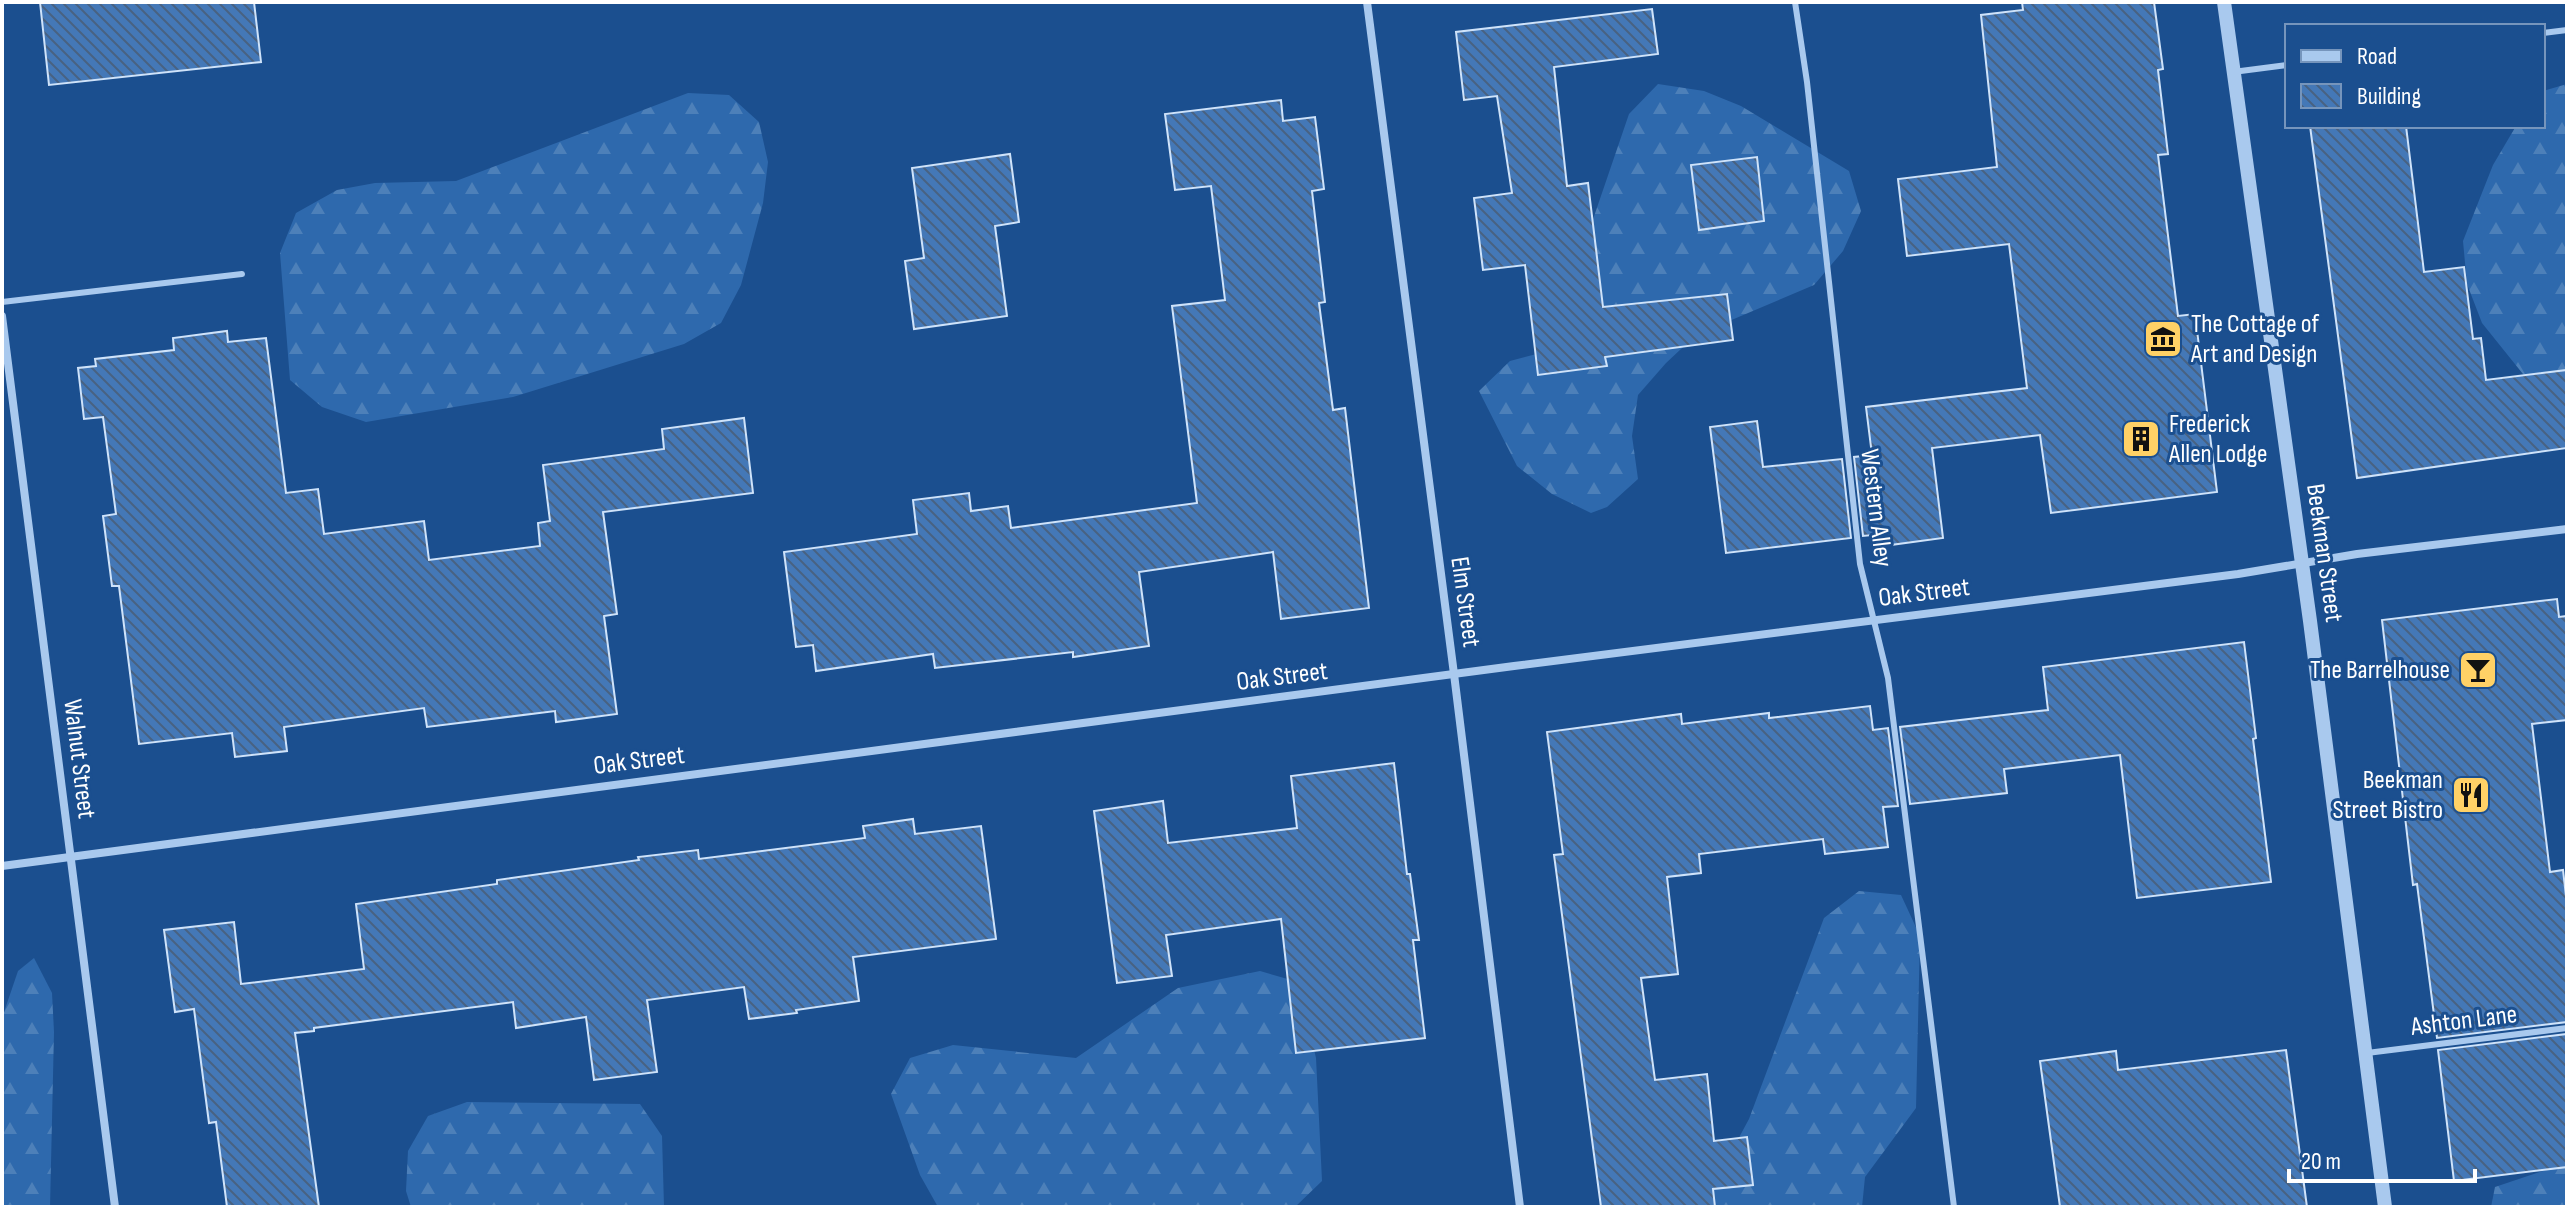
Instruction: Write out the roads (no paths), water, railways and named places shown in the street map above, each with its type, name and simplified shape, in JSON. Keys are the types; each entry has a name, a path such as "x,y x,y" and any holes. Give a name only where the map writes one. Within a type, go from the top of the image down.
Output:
{"street":[{"name":"Elm Street","path":"1367,2 1520,1207"},
{"name":"Beekman Street","path":"2224,2 2367,1053 2385,1207"},
{"name":"Walnut Street","path":"2,316 5,363 72,856 115,1207"},
{"name":"Oak Street","path":"2,866 2301,564 2357,554 2567,529"}],"lane":[{"name":"Western Alley","path":"1795,2 1807,82 1860,564 1888,678 1954,1207"},
{"path":"2545,33 2567,30"},
{"path":"2233,72 2285,65"},
{"path":"2,302 242,274"},
{"name":"Ashton Lane","path":"2367,1053 2567,1028"}],"place":[{"name":"The Cottage of Art and Design","path":"2163,339"},
{"name":"Frederick Allen Lodge","path":"2141,439"},
{"name":"The Barrelhouse","path":"2478,670"},
{"name":"Beekman Street Bistro","path":"2471,795"}]}
